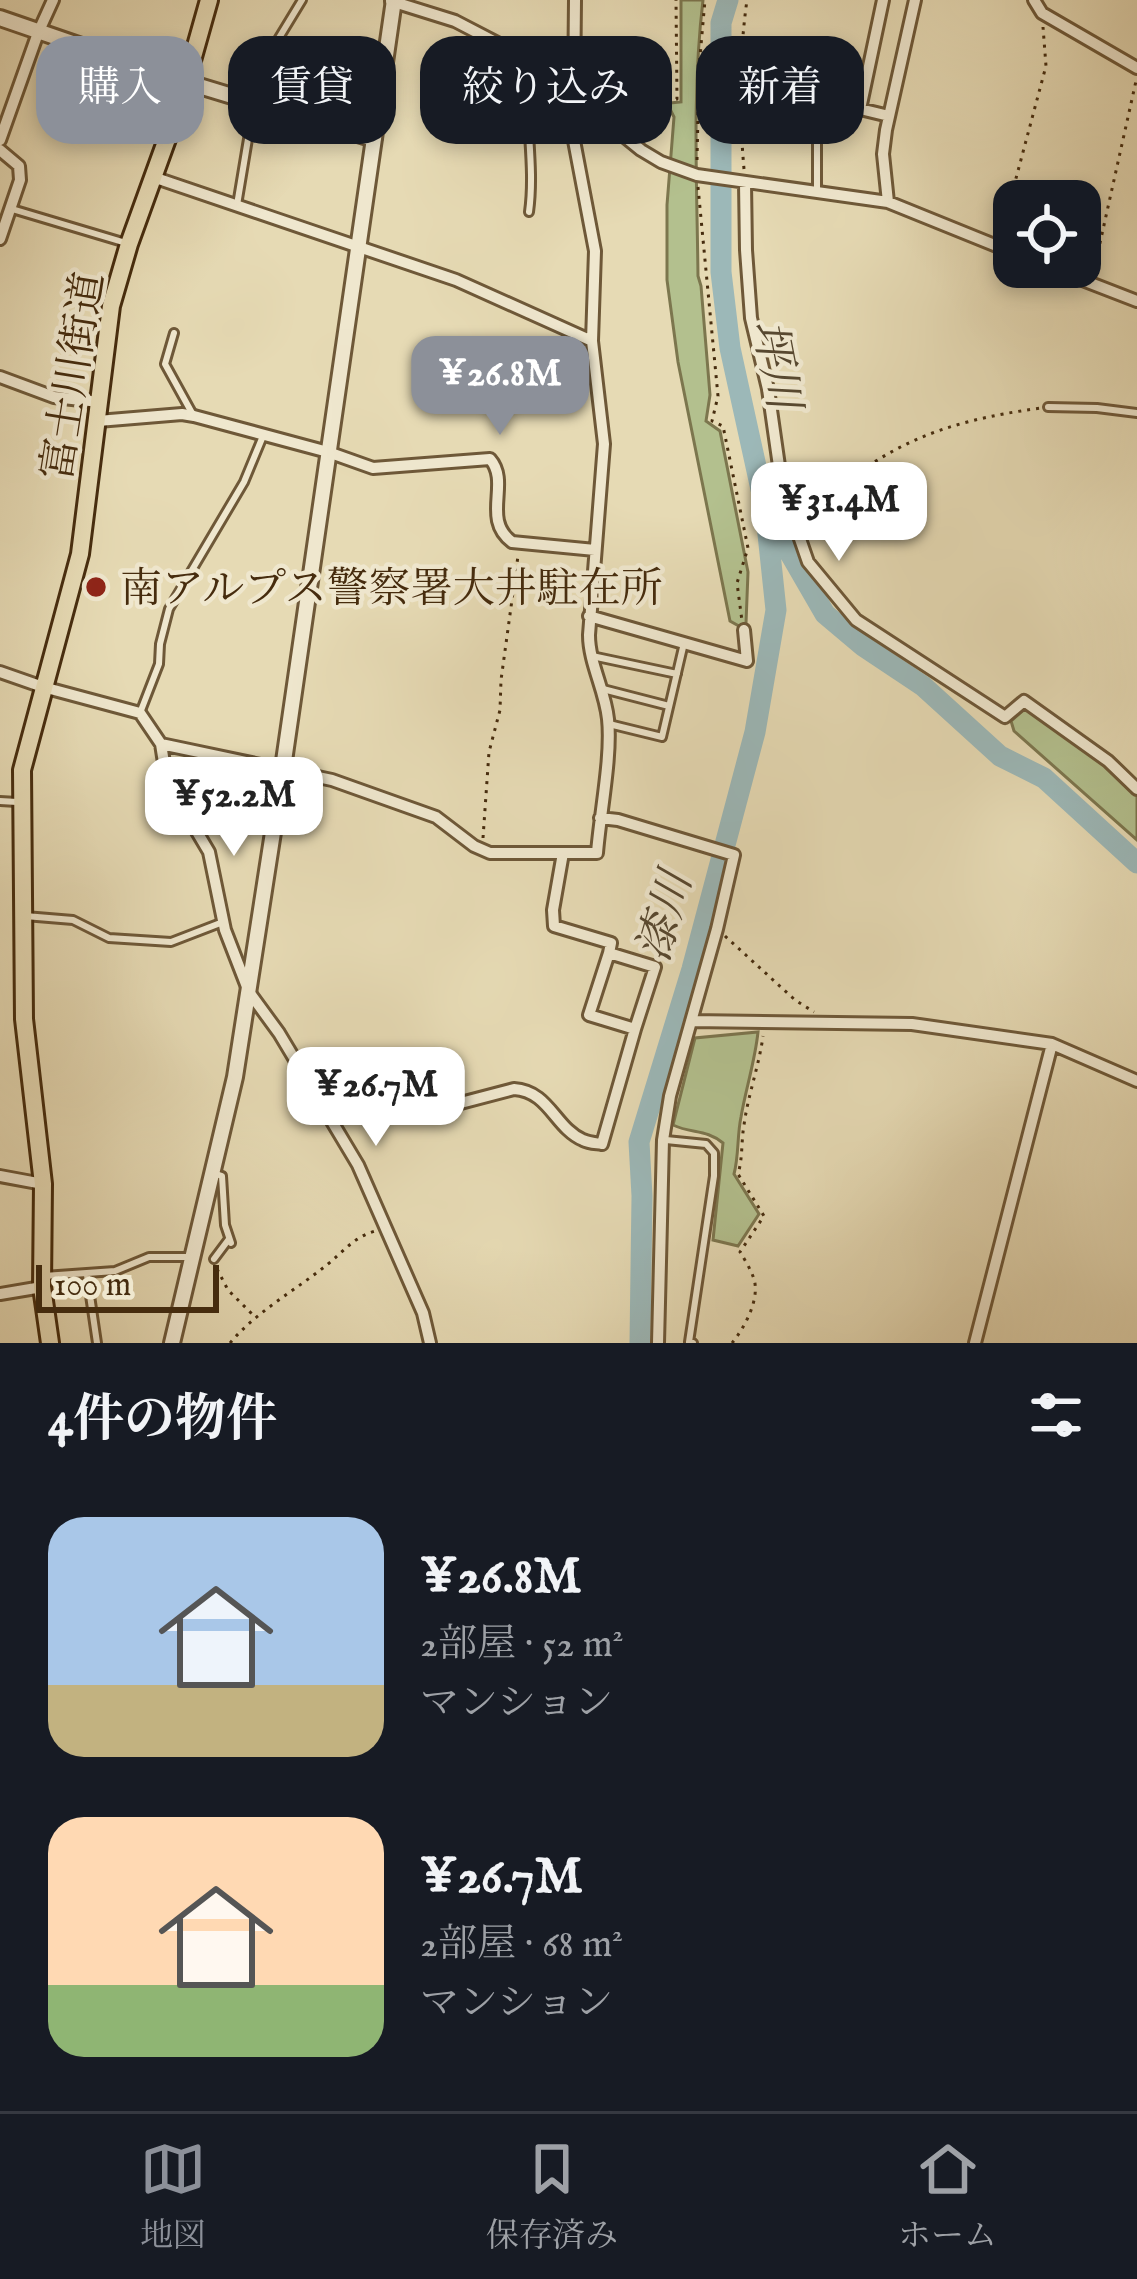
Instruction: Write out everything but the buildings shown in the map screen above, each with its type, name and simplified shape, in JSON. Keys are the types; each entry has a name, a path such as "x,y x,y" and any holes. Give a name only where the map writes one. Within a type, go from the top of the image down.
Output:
{"main road":[{"name":"富士川街道","path":"199,36 209,0"},
{"name":"富士川街道","path":"50,1343 43,1282 43,1184 28,1066 22,770 80,554 111,306 164,144"}],"street":[{"path":"0,140 53,0"},
{"path":"573,36 575,0"},
{"path":"883,0 860,109 889,116"},
{"path":"888,202 883,154 915,0"},
{"path":"1034,0 1042,14 1137,68"},
{"path":"387,36 392,1 423,5 484,36"},
{"path":"0,18 47,36"},
{"path":"172,1343 235,1077 373,144"},
{"path":"161,744 332,780 436,817 483,850 505,855 597,853 609,724 589,648 604,444 592,341 595,251 579,144"},
{"path":"637,144 661,163 697,175 888,202 993,245"},
{"path":"0,150 20,166 20,181 0,239"},
{"path":"153,177 456,280 592,341"},
{"path":"745,183 751,319 768,389 782,487 808,562 856,620 1005,717 1024,701 1108,760 1137,789"},
{"path":"1101,288 1137,301"},
{"path":"0,377 99,411 194,416 373,468 490,459 497,468 498,527 512,542 596,550"},
{"path":"590,616 747,661 744,630"},
{"path":"0,672 140,713 161,744 174,793 208,852 224,922 248,992 279,1033 358,1165 423,1313 430,1343"},
{"path":"600,818 734,854 662,1140 658,1343"},
{"path":"563,854 554,926 611,943 589,1016 635,1029"},
{"path":"330,1118 411,1116 514,1088 526,1089 582,1140 602,1144 655,967 609,952"},
{"path":"691,1021 912,1024 1052,1044 1137,1082"},
{"path":"975,1343 1052,1044"},
{"path":"0,1176 43,1184"},
{"path":"0,1294 43,1282"}],"lane":[{"path":"281,36 302,0"},
{"path":"817,191 817,75 866,86"},
{"path":"237,205 247,144"},
{"path":"530,144 530,212"},
{"path":"11,208 130,244"},
{"path":"174,334 165,364 194,416"},
{"path":"1048,407 1137,413"},
{"path":"140,713 159,664 169,610 244,482 263,436"},
{"path":"609,724 662,737 684,643"},
{"path":"592,656 677,674"},
{"path":"603,689 669,706"},
{"path":"0,801 21,802"},
{"path":"22,916 73,920 109,938 171,942 224,922"},
{"path":"662,1140 706,1144 714,1153 688,1342 693,1343"},
{"path":"212,1173 222,1176 222,1206 230,1241 214,1259"},
{"path":"43,1282 128,1268 149,1257 192,1257"},
{"path":"87,1275 98,1343"}],"path":[{"path":"672,99 677,99 676,0"},
{"path":"705,0 697,175 718,396 712,421 723,426 748,548 736,583 744,630"},
{"path":"745,183 740,67 747,0"},
{"path":"1016,180 1046,66 1042,14"},
{"path":"1101,239 1137,78"},
{"path":"795,529 843,483 919,436 998,414 1048,407"},
{"path":"483,850 489,752 500,710 522,542"},
{"path":"717,929 795,1000 830,1023"},
{"path":"733,1343 751,1311 756,1282 740,1252 764,1216 738,1174 765,1022"},
{"path":"230,1343 362,1235 386,1227"},
{"path":"214,1259 228,1290 256,1318"}],"green space":[{"path":"681,0 703,0 700,36 696,36 696,172 698,276 710,395 706,421 720,431 748,572 746,623 739,626 730,621 678,362 667,280 672,103 681,102"},
{"path":"1027,707 1107,763 1137,793 1137,840 1014,731 1011,721"},
{"path":"758,1032 734,1174 759,1214 738,1246 713,1240 723,1143 673,1125 695,1038"}],"waterway":[{"name":"坪川","path":"728,0 721,23 721,272 730,348 766,512 825,614 923,686 1000,756 1044,778 1137,863"},
{"name":"漆川","path":"640,1343 639,1142 692,969 755,732 776,610 767,525"}],"place":[{"name":"南アルプス警察署大井駐在所","path":"96,587"}]}
